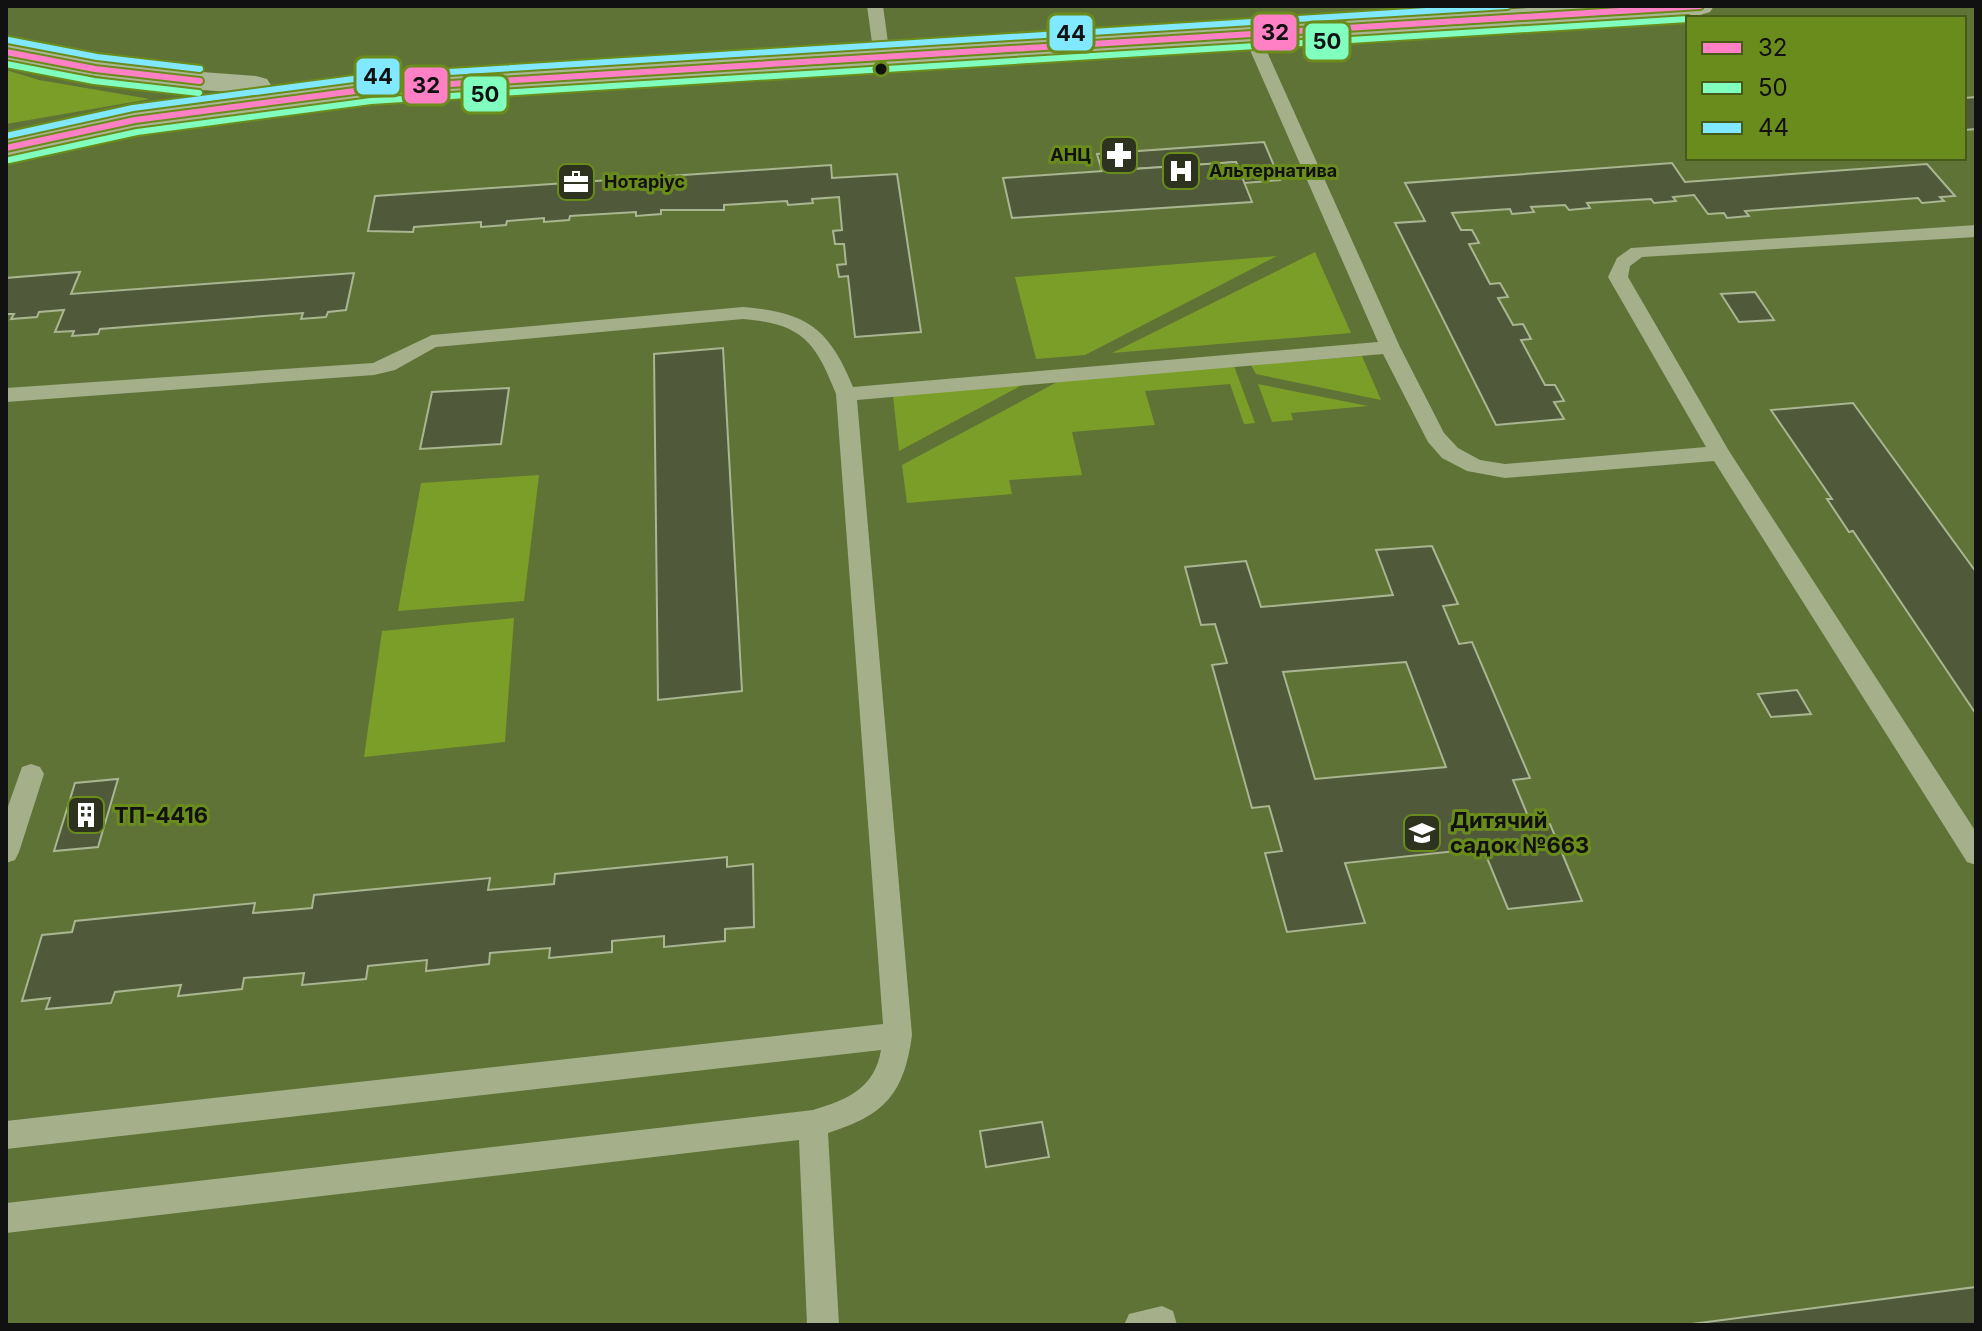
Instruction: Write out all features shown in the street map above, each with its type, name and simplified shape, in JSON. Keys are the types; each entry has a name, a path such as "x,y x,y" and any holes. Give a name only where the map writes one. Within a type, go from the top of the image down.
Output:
{"main road":[{"path":"6,148 135,120 370,89 1585,10 1700,6"},
{"path":"6,52 162,78 370,89"}],"lane":[{"path":"875,6 882,57"},
{"path":"1251,34 1390,347 1435,437 1450,453 1475,466 1505,471 1720,453"},
{"path":"1976,231 1638,252 1618,267 1618,277 1720,453 1976,854"},
{"path":"6,395 374,369 388,365 432,341 743,313 781,316 814,333 831,355 846,394 898,1035 895,1065 881,1093 850,1114 813,1124 6,1218"},
{"path":"846,394 1390,347"},
{"path":"6,852 31,774"},
{"path":"6,1135 898,1035"},
{"path":"813,1124 823,1325"}],"green space":[{"path":"6,70 39,80 150,99 6,124"},
{"path":"1315,252 1351,333 1112,353"},
{"path":"1277,256 1085,355 1036,359 1015,277"},
{"path":"1362,356 1381,400 1256,374 1251,365"},
{"path":"1234,366 1255,423 1244,424 1230,384 1145,391 1155,425 1072,432 1082,475 1009,480 1012,494 907,503 902,465 1061,380"},
{"path":"1024,384 899,451 893,396"},
{"path":"1258,384 1368,406 1291,413 1293,420 1272,422"},
{"path":"539,475 524,601 398,611 421,483"},
{"path":"514,618 505,742 364,757 382,631"}],"building":[{"path":"1976,97 1976,129 1966,130 1966,98"},
{"path":"1264,142 1280,180 1244,183 1236,162 1102,171 1097,154"},
{"path":"1236,162 1252,202 1012,218 1003,178"},
{"path":"1672,163 1685,182 1927,164 1955,196 1940,197 1944,201 1922,203 1918,198 1745,211 1749,216 1727,218 1724,213 1708,214 1694,195 1654,203 1651,199 1587,203 1590,208 1569,210 1565,205 1531,207 1534,212 1512,214 1510,209 1452,213 1461,230 1472,230 1479,243 1469,244 1490,284 1500,283 1508,297 1498,298 1513,325 1523,324 1531,339 1521,340 1545,385 1555,385 1564,401 1554,402 1564,419 1496,425 1395,223 1425,221 1405,183"},
{"path":"831,165 832,178 897,174 921,332 855,337 848,276 839,277 837,265 846,264 844,244 835,244 833,231 842,230 839,197 788,205 787,201 724,205 724,210 661,210 661,214 636,216 636,212 570,216 569,220 544,222 544,218 481,227 481,222 414,227 413,232 368,231 375,196"},
{"path":"80,272 71,294 354,273 346,310 328,312 326,317 301,319 303,313 100,329 98,334 72,336 74,331 55,332 64,310 11,319 14,314 6,314 6,278"},
{"path":"1755,292 1774,320 1739,322 1721,294"},
{"path":"723,348 742,691 658,700 654,354"},
{"path":"509,388 501,444 420,449 432,392"},
{"path":"1853,403 1976,572 1976,714 1853,531 1849,532 1827,499 1832,499 1771,410"},
{"path":"1432,546 1458,604 1443,606 1459,644 1472,642 1530,778 1513,780 1532,826 1550,824 1582,901 1508,909 1483,848 1345,863 1365,923 1287,932 1265,853 1282,851 1269,806 1252,808 1212,665 1227,663 1215,624 1201,625 1185,567 1246,561 1261,607 1393,595 1376,550","holes":["1406,662 1446,767 1315,779 1283,672"]},
{"path":"1797,690 1811,714 1771,717 1758,694"},
{"name":"ТП-4416","path":"118,779 98,847 54,851 75,783"},
{"path":"727,857 727,867 753,864 754,927 725,929 725,941 664,947 664,936 612,941 612,952 549,958 550,948 490,953 489,964 426,971 427,960 368,966 366,979 302,985 304,973 244,978 242,989 178,996 181,985 115,992 111,1003 46,1009 50,998 22,1001 42,935 72,932 75,921 255,903 253,913 312,908 314,895 490,878 488,890 554,884 555,874"},
{"path":"1042,1122 1049,1157 986,1167 980,1131"},
{"path":"1976,1287 1976,1325 1684,1325"}],"transit line":[{"name":"44","path":"6,136 133,108 369,77 1507,6"},
{"name":"32","path":"6,148 135,120 370,89 1700,6"},
{"name":"50","path":"9,160 137,132 371,101 1686,19"},
{"name":"44","path":"8,40 97,57 200,69"},
{"name":"32","path":"6,52 95,69 200,81"},
{"name":"50","path":"6,64 94,81 199,93"}],"place":[{"name":"АНЦ","path":"1119,155"},
{"name":"Альтернатива","path":"1181,171"},
{"name":"Нотаріус","path":"576,182"},
{"name":"ТП-4416","path":"86,815"},
{"name":"Дитячий садок №663","path":"1422,833"}]}
